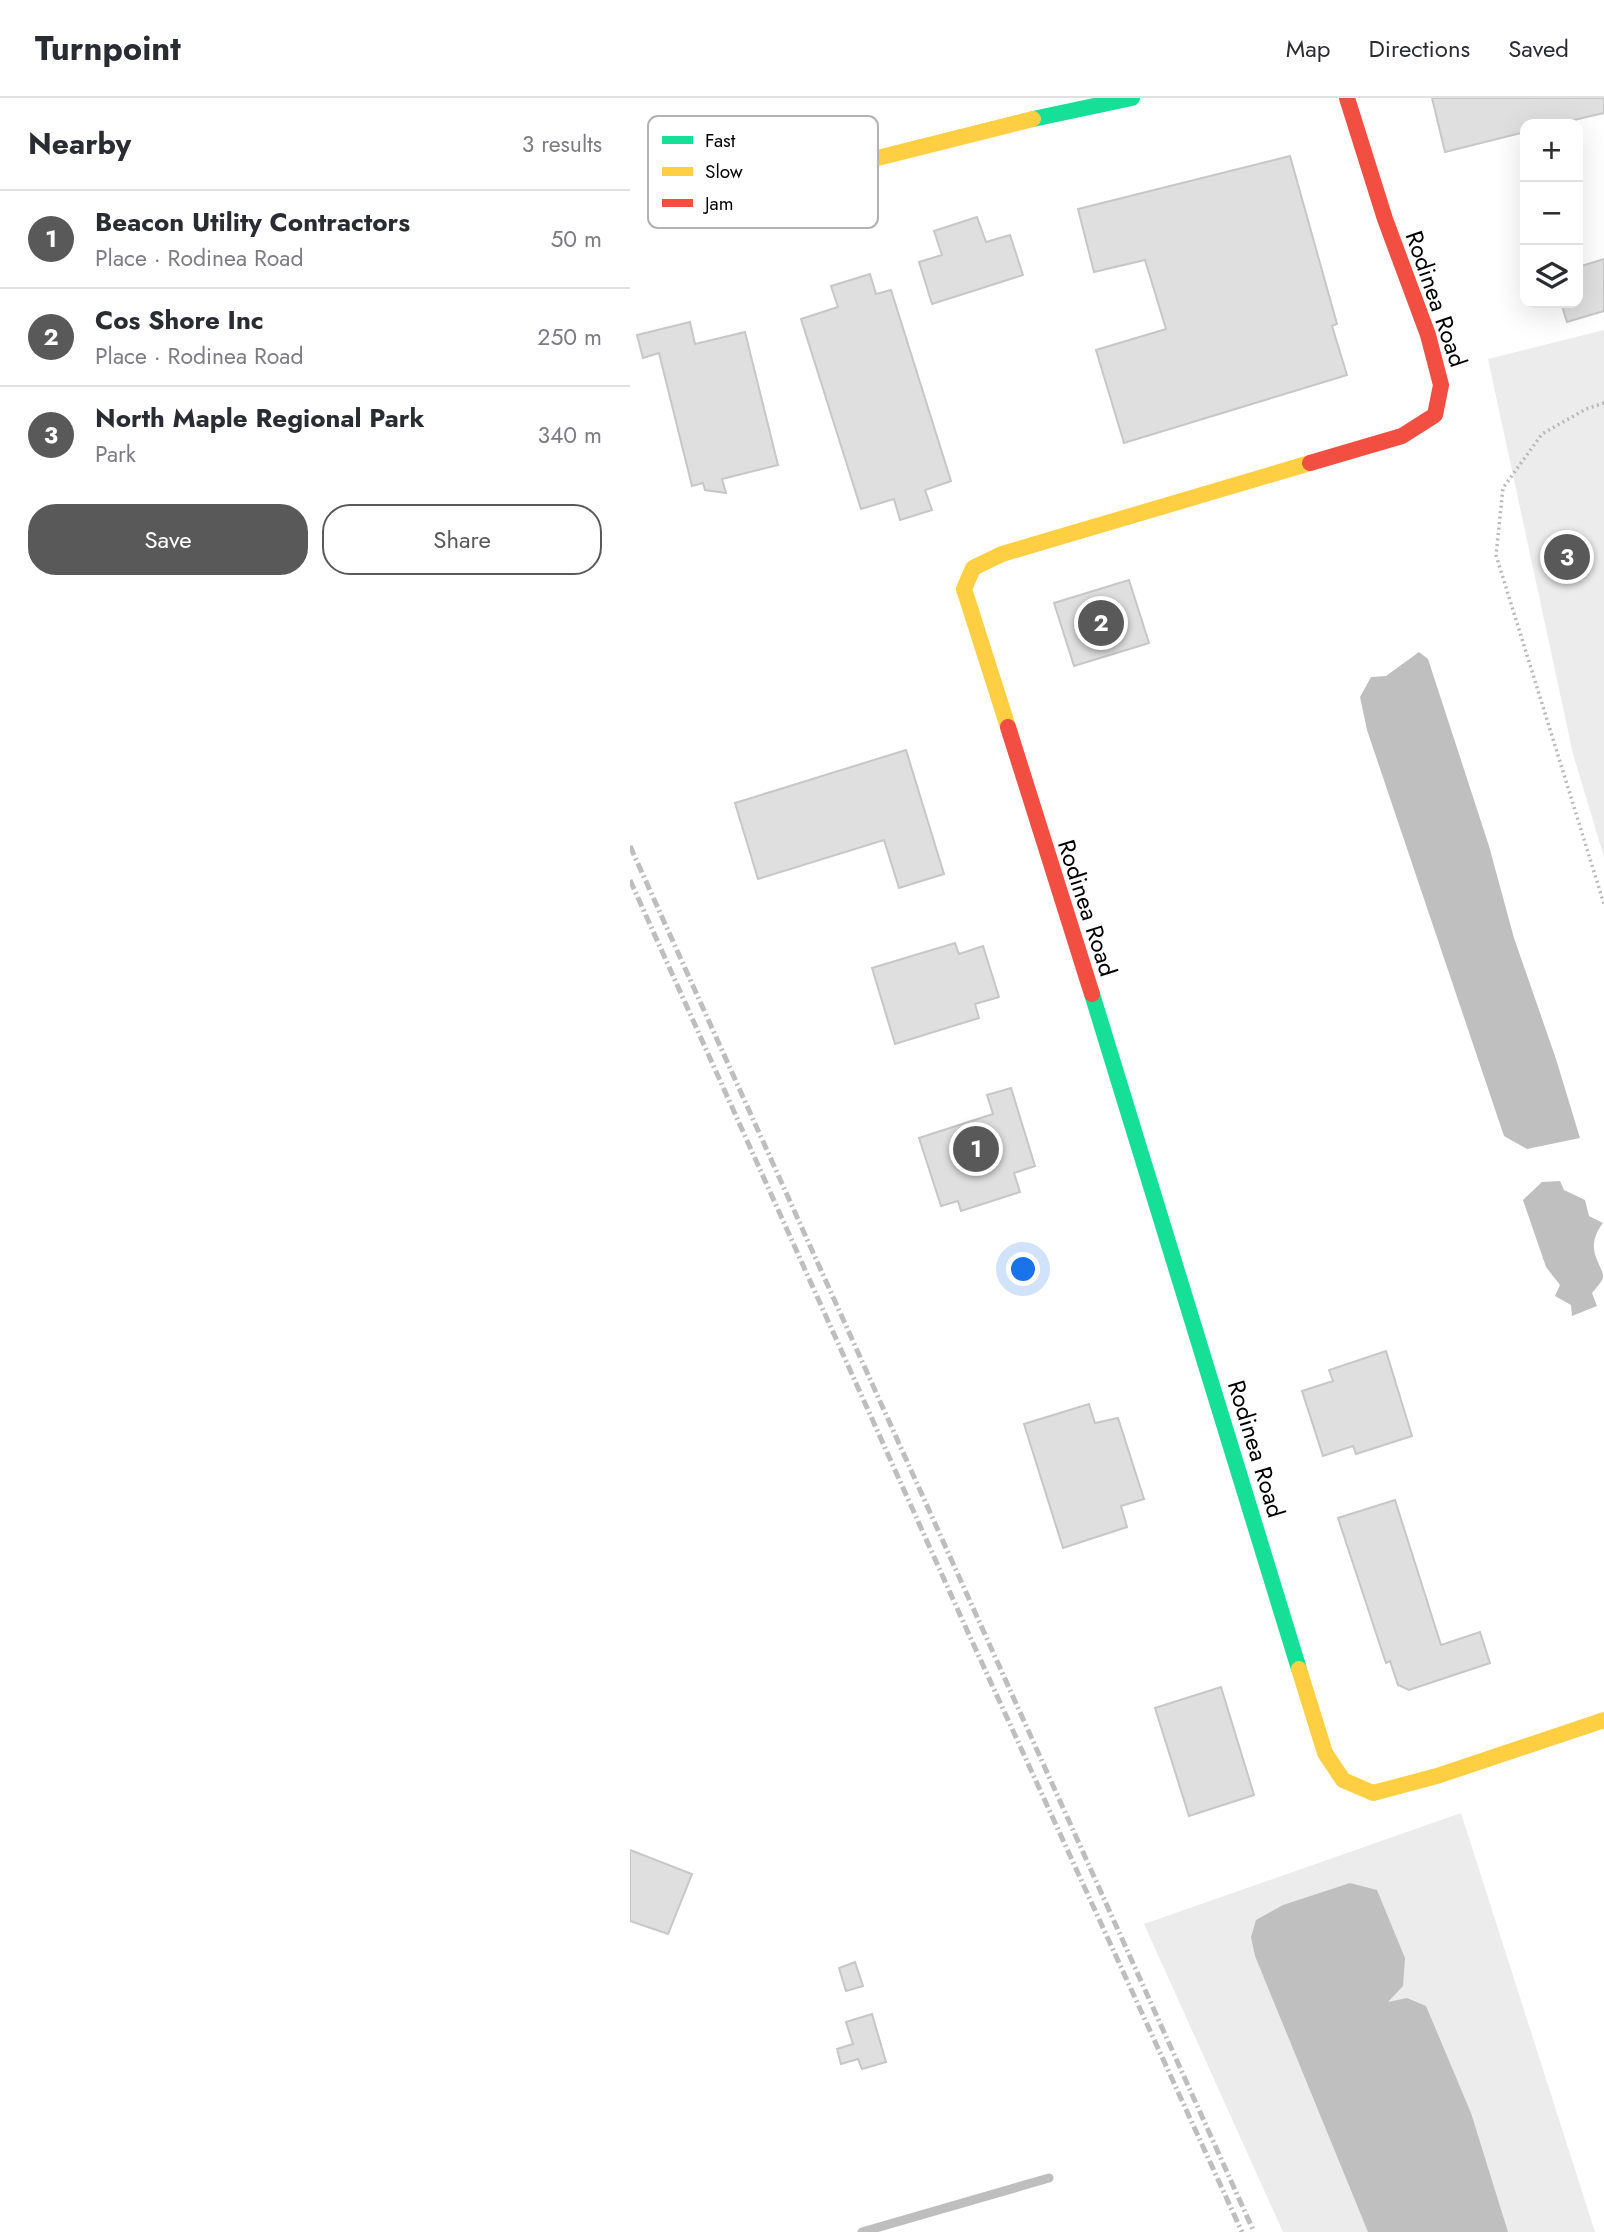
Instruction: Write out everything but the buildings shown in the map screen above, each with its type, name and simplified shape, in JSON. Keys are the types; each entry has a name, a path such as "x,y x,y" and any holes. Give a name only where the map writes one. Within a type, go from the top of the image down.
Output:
{"street":[{"path":"878,157 1016,122 1132,98"},
{"name":"Rodinea Road","path":"1347,98 1385,219 1427,335 1441,385 1435,415 1402,436 1002,554 973,568 964,589 1152,1187 1325,1753 1343,1780 1373,1793 1450,1772 1604,1720"}],"lane":[{"path":"862,2232 1049,2178"}],"path":[{"path":"1604,403 1586,409 1542,434 1503,488 1496,555 1604,904"}],"shaded area":[{"path":"1604,330 1604,857 1573,754 1488,359"},
{"path":"1419,652 1428,659 1489,846 1514,938 1580,1138 1527,1149 1504,1136 1367,730 1360,697 1371,677 1386,676"},
{"path":"1560,1181 1564,1190 1585,1200 1589,1216 1603,1223 1594,1241 1603,1278 1592,1293 1597,1306 1572,1316 1571,1305 1555,1296 1560,1285 1546,1267 1523,1200 1542,1182"},
{"path":"1461,1813 1595,2232 1283,2232 1144,1924"},
{"path":"1350,1883 1377,1890 1405,1958 1403,1986 1388,2002 1407,1998 1426,2006 1471,2113 1508,2232 1368,2232 1255,1956 1251,1937 1256,1920 1283,1905"}],"railway":[{"path":"630,846 1254,2232"},
{"path":"630,880 961,1617 1242,2232"}],"traffic: fast":[{"path":"1033,119 1132,98"},
{"path":"1092,994 1299,1669"}],"traffic: slow":[{"path":"878,158 1033,119"},
{"path":"1008,727 964,589 973,568 1002,554 1310,463"},
{"path":"1299,1669 1325,1753 1343,1780 1373,1793 1437,1776 1604,1720"}],"traffic: jam":[{"path":"1310,463 1402,436 1435,415 1441,385 1428,335 1385,219 1347,98"},
{"path":"1008,727 1092,994"}],"place":[{"name":"North Maple Regional Park","path":"1567,557"},
{"name":"Cos Shore Inc","path":"1101,623"},
{"name":"Beacon Utility Contractors","path":"976,1149"}]}
